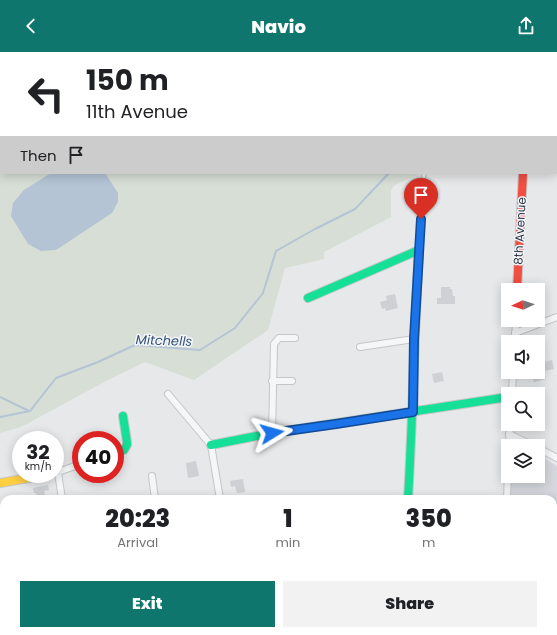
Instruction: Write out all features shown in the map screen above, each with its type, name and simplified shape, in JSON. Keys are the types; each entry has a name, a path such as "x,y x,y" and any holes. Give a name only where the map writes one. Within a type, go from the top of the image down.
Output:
{"street":[{"name":"8th Avenue","path":"517,283 523,174"},
{"path":"308,298 420,250 414,339 413,412 408,495"},
{"path":"515,327 515,333 557,316"},
{"path":"272,433 274,344 279,338 296,338"},
{"path":"360,347 414,339"},
{"path":"272,381 292,381"},
{"path":"168,394 211,445 219,495"},
{"path":"211,445 272,433 501,398"},
{"path":"123,416 127,446 124,450"},
{"path":"509,431 509,439"},
{"path":"509,434 519,439"},
{"path":"545,452 557,458"},
{"path":"152,476 154,495"},
{"path":"0,483 12,481"},
{"path":"57,483 61,495"},
{"path":"507,495 508,483"}],"lane":[{"path":"420,250 424,174"}],"shaded area":[{"path":"0,174 419,174 395,185 391,190 391,217 324,252 324,259 285,268 268,330 194,380 145,362 108,380 21,427 0,433"},
{"path":"545,459 557,466 557,495 510,495 511,483 545,483"}],"water":[{"path":"49,174 106,174 118,193 118,202 112,213 56,250 41,251 28,244 11,216 13,203 24,190"}],"building":[{"path":"441,287 450,287 450,289 452,289 453,296 455,296 455,304 437,304 437,298 441,298"},
{"path":"395,294 398,308 386,311 385,308 382,309 380,302 387,300 386,296"},
{"path":"552,360 554,369 545,371 545,362"},
{"path":"442,372 444,381 434,383 432,374"},
{"path":"545,375 546,379 534,382 533,379 545,379"},
{"path":"196,461 199,476 188,478 186,463"},
{"path":"243,479 245,492 237,493 235,486 231,487 230,481"},
{"path":"48,485 49,490 44,491 45,495 37,495 36,493 34,493 33,488"}],"waterway":[{"name":"Mitchells","path":"0,417 30,411 56,378 98,362 135,345 200,350 235,328 263,293 276,251 355,209 388,174"},
{"path":"0,397 29,411"}],"traffic: fast":[{"path":"308,298 419,250 408,495"},
{"path":"211,445 272,433 501,398"},
{"path":"123,416 127,442 124,450"}],"traffic: slow":[{"path":"0,483 12,481"}],"traffic: jam":[{"path":"517,283 523,174"}],"route":[{"path":"272,433 413,412 414,339 421,219"}]}
